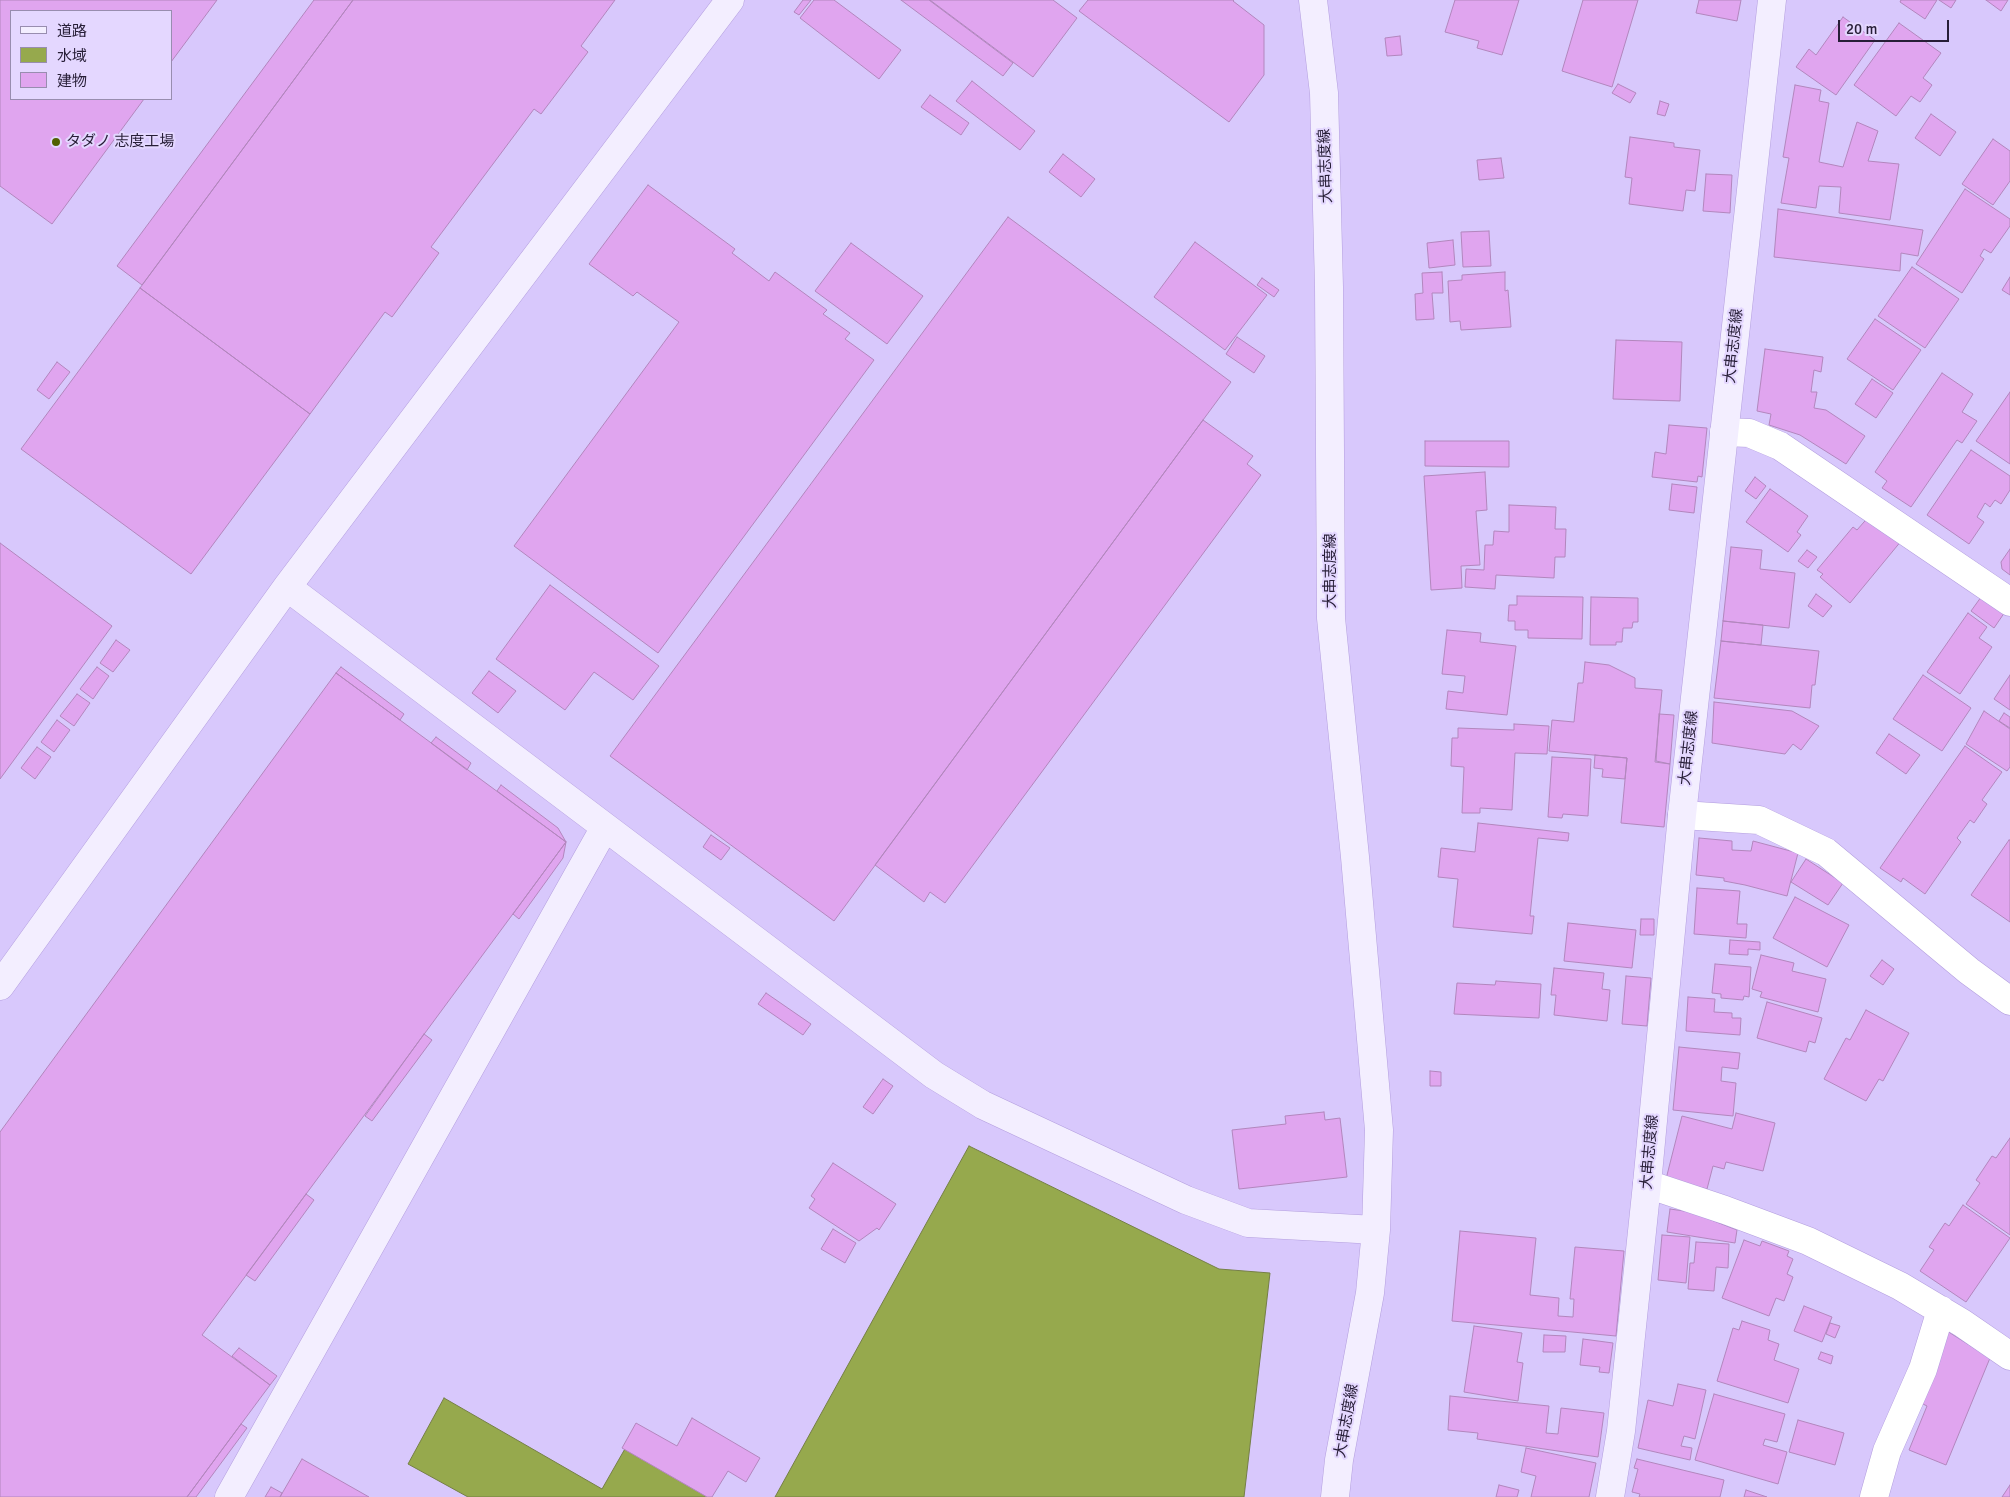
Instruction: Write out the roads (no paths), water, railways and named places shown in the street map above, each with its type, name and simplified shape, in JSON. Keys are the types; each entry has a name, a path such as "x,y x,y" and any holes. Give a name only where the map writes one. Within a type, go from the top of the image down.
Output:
{"street":[{"path":"0,986 287,587 730,0"},
{"name":"大串志度線","path":"1313,0 1324,93 1329,258 1331,618 1355,857 1379,1130 1376,1230 1370,1294 1339,1460 1335,1497"},
{"name":"大串志度線","path":"1610,1497 1621,1431 1647,1184 1682,814 1772,0"},
{"path":"1724,432 1749,434 1780,446 2010,602"},
{"path":"287,587 934,1074 983,1105 1186,1200 1248,1223 1376,1230"},
{"path":"1682,814 1759,820 1826,852 1969,971 2010,1001"},
{"path":"229,1497 605,827"},
{"path":"1647,1184 1725,1210 1808,1241 1900,1286 1942,1310 2010,1356"},
{"path":"1874,1497 1887,1451 1923,1369 1942,1310"}],"water":[{"path":"969,1146 1219,1269 1270,1273 1244,1497 775,1497"},
{"path":"444,1398 602,1489 626,1447 711,1497 468,1497 408,1464"}],"place":[{"name":"タダノ 志度工場","path":"56,142"}]}
